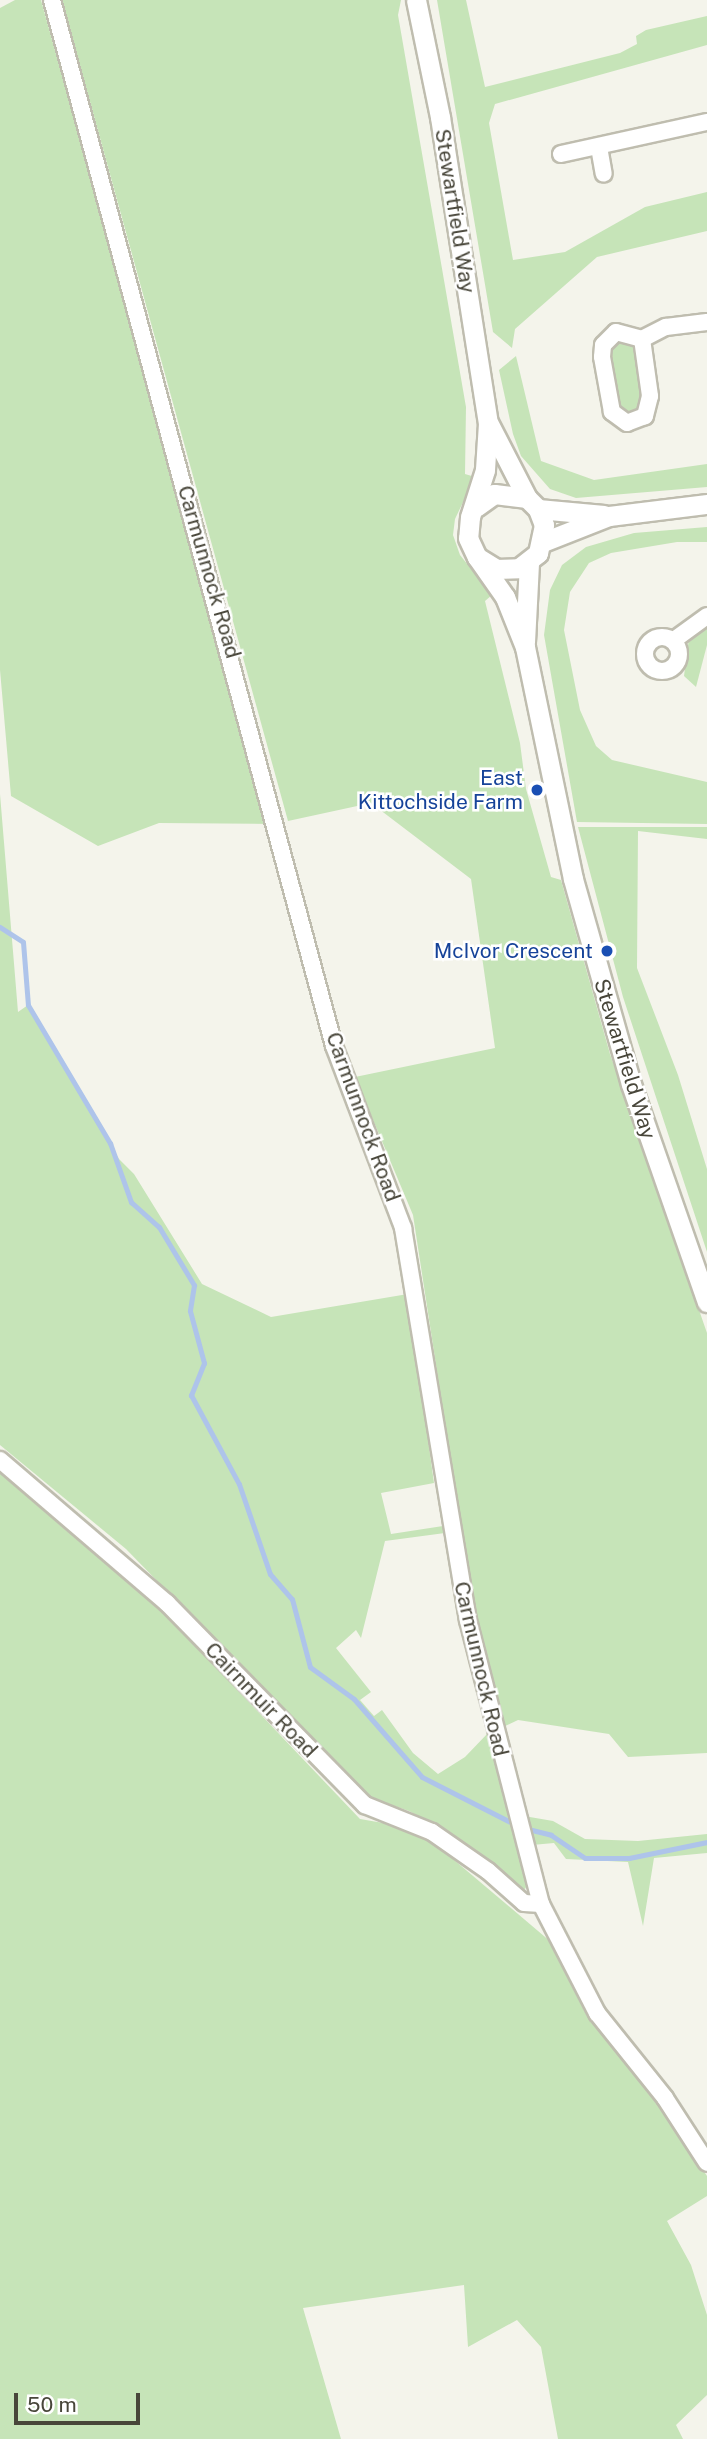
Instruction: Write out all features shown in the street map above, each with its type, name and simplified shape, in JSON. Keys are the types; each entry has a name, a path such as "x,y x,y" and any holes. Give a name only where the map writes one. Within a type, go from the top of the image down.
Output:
{"street":[{"name":"Carmunnock Road","path":"52,0 334,1046 403,1227 468,1620 541,1904 597,2012 665,2098 707,2163"},
{"name":"Stewartfield Way","path":"416,0 440,117 488,423 485,470 476,508"},
{"path":"561,154 707,122"},
{"path":"599,147 604,174"},
{"path":"642,339 649,410 627,423 618,420 609,404 603,345 616,332 642,339 666,327 707,322"},
{"name":"Stewartfield Way","path":"488,423 532,504"},
{"path":"532,504 544,525 543,542 529,562 496,569 477,557 468,527 476,508 494,494 532,504 609,516"},
{"path":"543,542 609,516 707,504"},
{"name":"Stewartfield Way","path":"477,557 505,597 525,647 573,879 631,1084 707,1302"},
{"name":"Stewartfield Way","path":"525,647 529,562"},
{"path":"674,640 707,616"},
{"name":"Cairnmuir Road","path":"0,1460 167,1603 365,1805 432,1832 488,1871 524,1903 541,1904"}],"green space":[{"path":"15,0 41,0 270,824 159,823 98,846 11,796 0,670 0,8"},
{"path":"62,0 401,0 398,15 466,407 465,474 475,477 455,519 453,535 460,555 492,595 485,601 520,743 526,789 551,877 561,880 610,1054 707,1333 707,1753 628,1757 609,1734 518,1720 499,1729 477,1632 413,1215 355,1077 495,1048 471,879 371,803 288,821"},
{"path":"437,0 466,0 485,87 620,53 637,44 636,36 646,30 707,16 707,45 495,104 489,123 513,260 565,252 645,207 707,192 707,231 597,257 515,329 512,348 493,332"},
{"path":"623,339 635,346 643,402 640,409 628,415 616,405 610,351"},
{"path":"516,356 541,461 594,480 707,464 707,487 576,498 550,489 521,456 513,434 499,370"},
{"path":"707,527 707,542 677,542 611,553 589,563 570,592 564,630 580,710 596,746 612,760 707,782 707,824 577,822 544,635 550,590 562,565 586,547 634,533"},
{"path":"707,624 707,645 696,687 684,676 689,638"},
{"path":"0,794 18,1012 28,1005 119,1159 134,1174 202,1284 271,1317 408,1294 434,1483 381,1493 391,1534 443,1526 445,1533 385,1541 361,1638 356,1630 336,1648 371,1692 360,1700 374,1716 382,1710 413,1753 438,1774 465,1757 488,1733 529,1882 525,1889 517,1888 449,1833 409,1811 368,1797 126,1549 0,1445"},
{"path":"578,827 707,827 707,839 638,831 637,968 678,1075 707,1169 707,1252 623,997"},
{"path":"0,1470 124,1571 360,1819 389,1824 434,1843 551,1942 586,2014 662,2108 707,2176 707,2196 667,2221 691,2265 707,2315 707,2395 676,2425 683,2439 558,2439 541,2347 517,2320 468,2347 464,2285 303,2308 341,2439 0,2439"},
{"path":"524,1816 553,1821 585,1839 638,1841 707,1834 707,1853 654,1858 643,1926 628,1862 566,1859 554,1843 532,1845"}],"waterway":[{"path":"0,927 23,942 28,1005 110,1143 131,1202 159,1227 194,1285 190,1311 204,1363 191,1395 239,1484 270,1574 292,1599 310,1667 354,1699 422,1777 520,1827 551,1835 585,1858 629,1858 707,1842"}],"place":[{"name":"East Kittochside Farm","path":"537,790"},
{"name":"McIvor Crescent","path":"607,951"}]}
